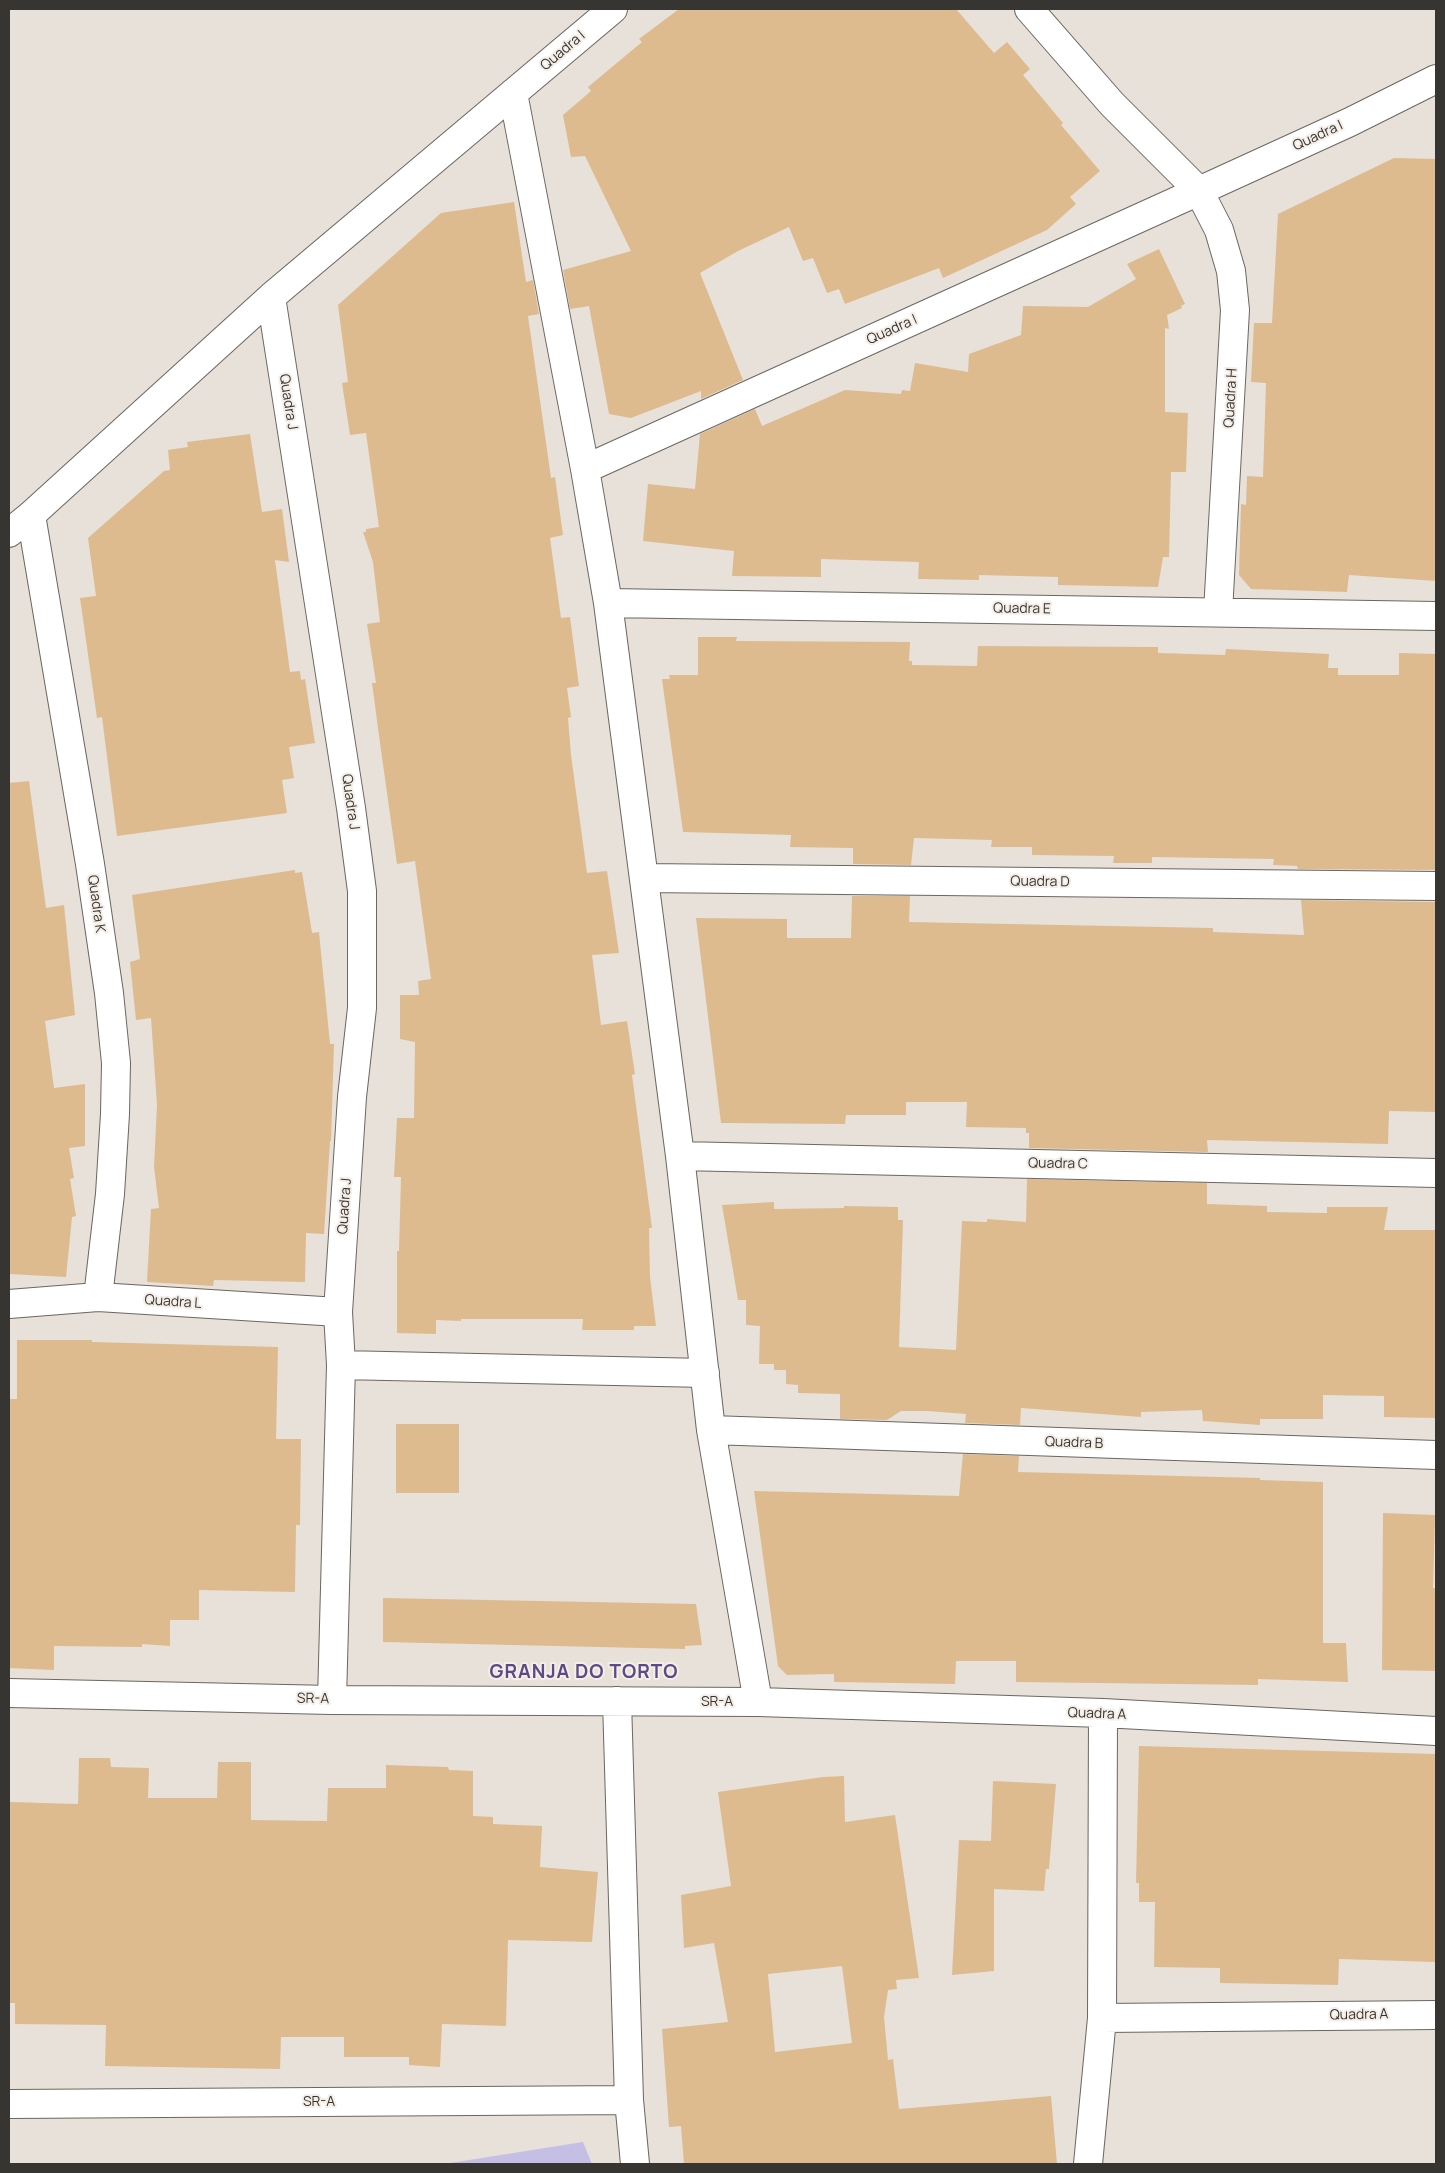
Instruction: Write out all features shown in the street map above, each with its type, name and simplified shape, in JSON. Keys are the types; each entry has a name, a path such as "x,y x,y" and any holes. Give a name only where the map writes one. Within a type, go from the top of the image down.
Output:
{"street":[{"name":"Quadra I","path":"9,533 31,516 271,297 613,9"},
{"path":"1029,9 1112,104 1199,191"},
{"name":"Quadra I","path":"585,469 1350,122 1436,79"},
{"path":"513,93 585,469 608,603 680,1156 711,1430 758,1702"},
{"name":"Quadra H","path":"1199,191 1219,230 1231,271 1235,310 1218,612"},
{"name":"Quadra J","path":"271,297 350,798 362,891 362,1008 352,1097 338,1312 340,1364 332,1700"},
{"name":"Quadra K","path":"31,516 90,864 109,993 116,1063 110,1194 98,1297"},
{"name":"Quadra E","path":"608,603 1436,616"},
{"name":"Quadra D","path":"644,878 1436,886"},
{"name":"Quadra C","path":"680,1156 1436,1173"},
{"name":"Quadra L","path":"9,1304 98,1297 338,1312"},
{"path":"340,1364 705,1373"},
{"name":"Quadra B","path":"711,1430 1436,1455"},
{"name":"SR-A","path":"9,1692 332,1700 758,1702"},
{"path":"617,1701 629,2100 635,2164"},
{"name":"Quadra A","path":"758,1702 1104,1714 1436,1730"},
{"path":"1088,2164 1102,2018 1104,1714"},
{"name":"Quadra A","path":"1102,2018 1436,2015"},
{"name":"SR-A","path":"9,2104 629,2100"}],"shaded area":[{"path":"583,2142 592,2164 444,2164"}],"building":[{"path":"679,9 956,9 994,53 1007,42 1030,69 1023,75 1063,123 1061,125 1100,171 1070,197 1076,204 1047,230 943,278 939,268 845,304 839,289 827,293 813,258 803,261 789,227 738,251 700,273 743,380 701,399 701,391 631,418 609,414 589,306 570,309 563,270 631,251 585,156 571,157 563,115 591,91 588,87 642,42 639,39"},
{"path":"1394,158 1436,159 1436,581 1349,575 1347,592 1251,589 1239,575 1241,504 1246,505 1247,476 1263,477 1266,383 1251,382 1254,323 1272,323 1278,214"},
{"path":"514,202 526,282 533,280 539,314 528,316 551,478 555,477 563,535 550,538 561,618 570,617 579,686 567,688 571,717 568,718 571,755 587,873 607,871 619,953 592,955 601,1025 627,1021 635,1074 632,1075 652,1228 649,1228 650,1277 656,1326 634,1326 634,1330 582,1330 583,1319 461,1319 461,1321 436,1320 436,1334 397,1333 397,1251 399,1251 401,1177 394,1177 397,1118 414,1118 415,1042 400,1039 400,995 419,995 418,981 431,979 415,861 397,864 380,743 372,683 376,683 367,624 380,622 373,562 363,532 366,532 366,529 379,527 366,433 350,435 342,383 348,382 338,305 441,213"},
{"path":"1159,249 1185,304 1181,306 1182,308 1167,315 1169,329 1165,328 1165,412 1188,413 1186,472 1171,472 1169,557 1163,557 1158,587 1058,585 1058,577 979,575 979,580 918,579 919,562 821,559 821,577 732,576 734,551 643,541 648,484 695,489 700,434 755,409 762,426 845,390 901,394 902,390 910,391 915,363 968,372 969,354 1021,335 1023,306 1088,307 1136,279 1127,264"},
{"path":"250,434 262,512 282,509 289,562 275,560 290,672 300,671 301,680 305,679 315,743 289,747 294,778 282,780 287,813 117,836 102,717 97,718 80,598 96,596 88,538 164,471 170,470 168,450 188,447 187,442"},
{"path":"698,637 737,637 736,641 910,642 909,661 912,661 912,665 977,666 978,646 1158,647 1158,653 1225,655 1226,649 1329,654 1328,668 1338,668 1338,675 1399,675 1399,653 1436,654 1436,870 1298,869 1297,866 1273,865 1274,859 1152,857 1152,863 1113,863 1114,856 1032,855 1032,847 991,847 992,840 914,838 911,865 853,864 853,848 790,847 791,835 683,832 662,679 670,679 669,675 698,675"},
{"path":"29,781 46,908 64,905 75,1015 45,1021 54,1088 85,1084 85,1146 69,1148 74,1178 70,1179 76,1216 72,1217 66,1277 9,1274 9,783"},
{"path":"295,870 295,873 302,872 312,933 319,932 330,1044 334,1044 331,1141 324,1234 306,1233 305,1282 214,1280 213,1286 147,1282 151,1209 159,1208 154,1167 157,1105 151,1018 136,1020 130,962 140,959 132,895"},
{"path":"852,896 910,896 909,922 1213,928 1213,932 1304,935 1301,900 1436,902 1436,1112 1389,1111 1388,1144 1207,1140 1208,1152 1029,1148 1029,1133 1026,1133 1026,1128 966,1127 967,1102 906,1102 906,1115 846,1115 845,1124 721,1123 696,918 787,919 787,938 851,938"},
{"path":"1027,1179 1207,1183 1207,1204 1267,1206 1267,1212 1327,1213 1327,1207 1388,1207 1384,1230 1436,1230 1436,1418 1384,1417 1384,1396 1323,1395 1323,1419 1260,1419 1260,1425 1203,1421 1202,1410 1141,1412 1141,1417 1021,1408 1020,1425 965,1423 966,1414 927,1411 901,1411 887,1420 840,1419 840,1394 798,1393 798,1385 786,1384 786,1370 774,1370 774,1364 759,1364 760,1326 746,1325 746,1300 738,1300 722,1205 774,1202 774,1209 844,1208 844,1206 898,1207 898,1220 903,1220 899,1347 956,1350 962,1221 987,1222 987,1219 1026,1222"},
{"path":"17,1340 92,1340 92,1342 278,1347 276,1439 301,1439 300,1525 296,1525 295,1592 199,1590 199,1620 170,1620 170,1646 142,1644 142,1647 54,1646 54,1670 9,1668 9,1399 17,1399"},
{"path":"396,1424 459,1424 459,1493 396,1493"},
{"path":"963,1454 1019,1456 1018,1472 1260,1478 1260,1480 1323,1482 1323,1643 1346,1643 1348,1682 1258,1679 1258,1685 1016,1682 1016,1661 956,1661 955,1684 834,1682 834,1674 787,1675 778,1666 754,1491 959,1496"},
{"path":"1383,1513 1435,1515 1433,1588 1436,1588 1436,1671 1382,1670"},
{"path":"383,1598 696,1604 702,1645 685,1646 685,1649 383,1642"},
{"path":"1139,1746 1435,1754 1436,1962 1339,1959 1338,1985 1220,1983 1220,1968 1154,1967 1155,1902 1139,1902 1139,1883 1136,1883"},
{"path":"79,1758 110,1758 111,1767 149,1768 148,1798 217,1798 218,1762 251,1762 251,1820 327,1821 328,1788 386,1788 386,1765 448,1767 449,1770 473,1771 473,1816 493,1817 493,1824 542,1826 540,1867 598,1872 592,1942 508,1940 506,2026 442,2024 440,2067 409,2065 409,2057 344,2057 344,2037 281,2037 280,2069 105,2066 106,2025 15,2024 15,2003 9,2003 9,1802 78,1804"},
{"path":"844,1776 845,1822 895,1815 919,1978 896,1980 897,1989 888,1990 884,2017 888,2060 893,2059 899,2109 1051,2096 1057,2164 684,2164 681,2126 669,2127 662,2029 728,2022 714,1943 684,1948 681,1895 731,1886 718,1792 823,1777","holes":["842,1966 852,2043 775,2052 768,1974"]},
{"path":"993,1781 1056,1784 1049,1869 1046,1869 1044,1891 994,1889 994,1971 952,1975 959,1840 991,1841"}],"district":[{"name":"GRANJA DO TORTO","path":"584,1673"}]}
